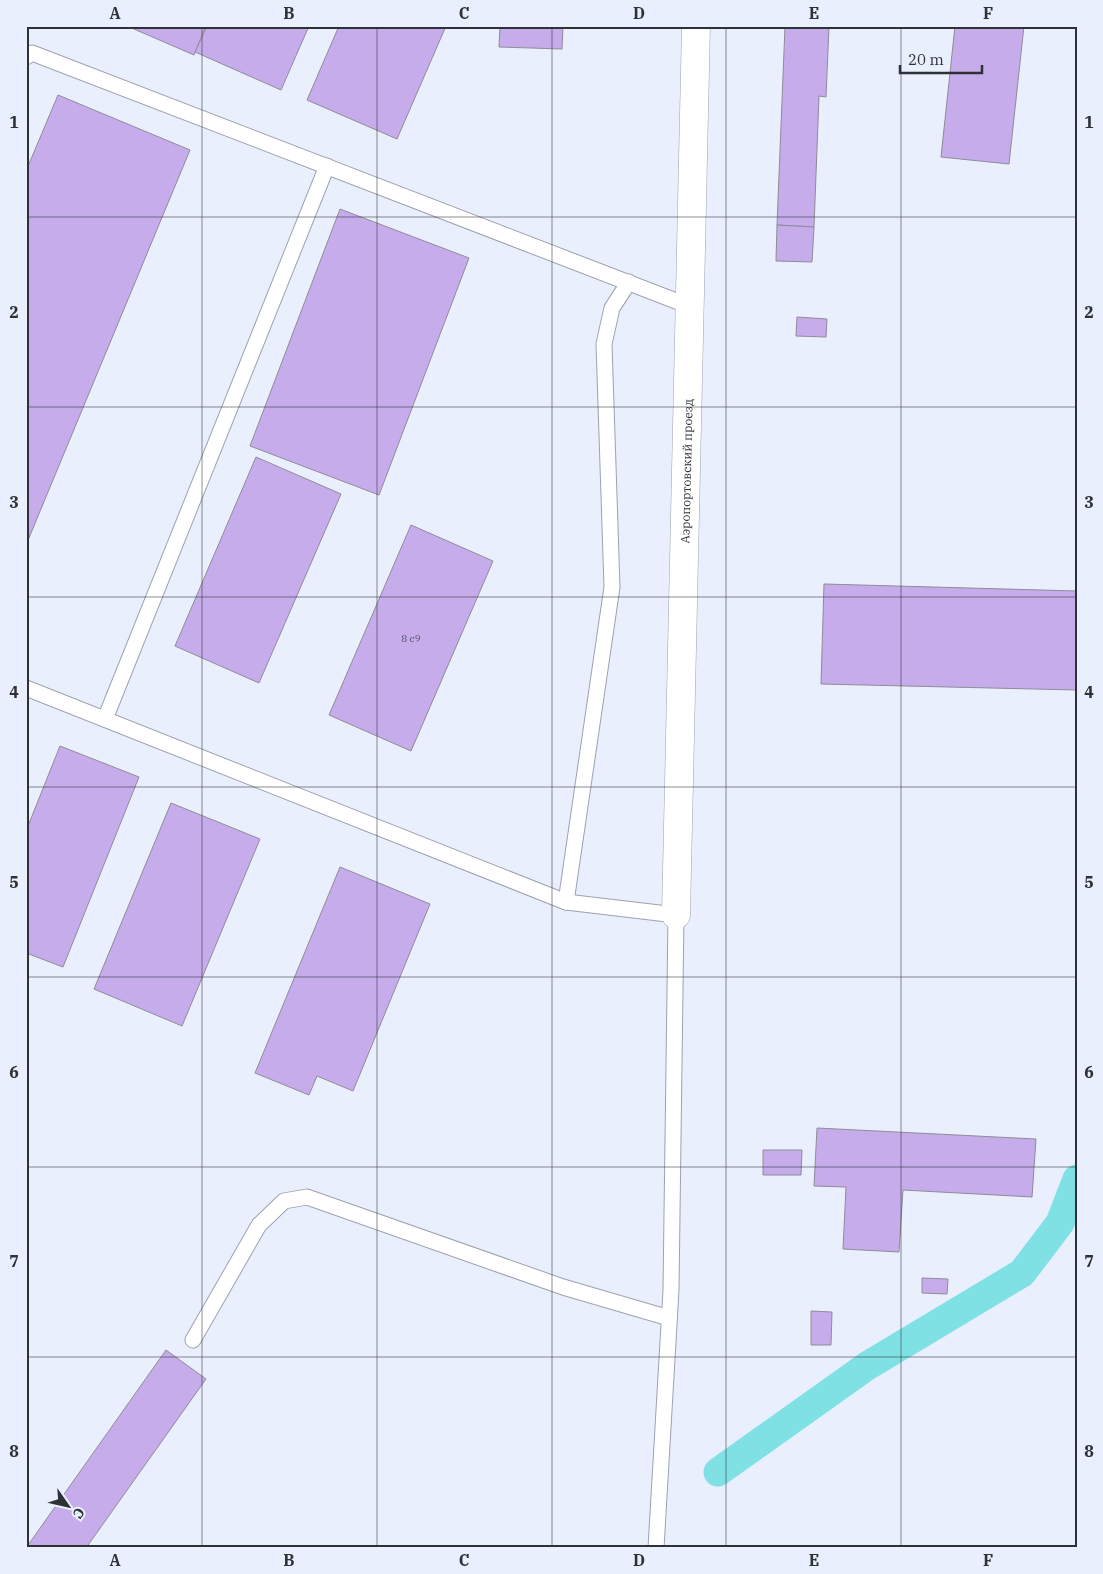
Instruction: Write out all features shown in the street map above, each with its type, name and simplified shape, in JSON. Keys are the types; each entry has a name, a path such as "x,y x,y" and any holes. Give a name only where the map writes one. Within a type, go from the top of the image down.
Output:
{"street":[{"name":"Аэропортовский проезд","path":"676,915 696,26"}],"lane":[{"path":"26,57 32,53 689,306"},
{"path":"104,719 327,166"},
{"path":"566,902 612,587 604,344 612,308 629,282"},
{"path":"26,688 566,902 676,915 671,1290 656,1548"},
{"path":"193,1340 258,1225 284,1201 307,1197 563,1287 669,1318"}],"building":[{"path":"127,26 206,26 194,55"},
{"path":"207,26 309,26 281,90 195,52"},
{"path":"339,26 446,26 397,139 307,100"},
{"path":"500,26 563,26 562,49 499,47"},
{"path":"785,26 829,27 826,97 819,96 814,227 777,225"},
{"path":"955,26 1024,26 1009,164 941,157"},
{"path":"58,95 190,150 26,545 26,171"},
{"path":"340,209 469,258 379,495 250,446"},
{"path":"777,225 814,227 812,262 776,261"},
{"path":"797,317 827,319 826,337 796,336"},
{"path":"256,457 341,494 259,683 175,646"},
{"path":"411,525 493,561 411,751 329,715"},
{"path":"824,584 1077,591 1076,690 821,684"},
{"path":"60,746 139,777 63,967 26,953 26,831"},
{"path":"171,803 260,839 182,1026 94,989"},
{"path":"340,867 430,904 353,1091 317,1076 309,1095 255,1073"},
{"path":"817,1128 1036,1139 1032,1197 903,1190 899,1252 843,1249 846,1187 814,1186"},
{"path":"763,1150 802,1150 801,1175 763,1175"},
{"path":"922,1278 948,1279 947,1294 922,1293"},
{"path":"811,1311 832,1312 831,1345 811,1345"},
{"path":"166,1350 206,1379 86,1548 26,1548"}],"waterway":[{"path":"718,1472 867,1366 1022,1273 1060,1223 1077,1179"}]}
